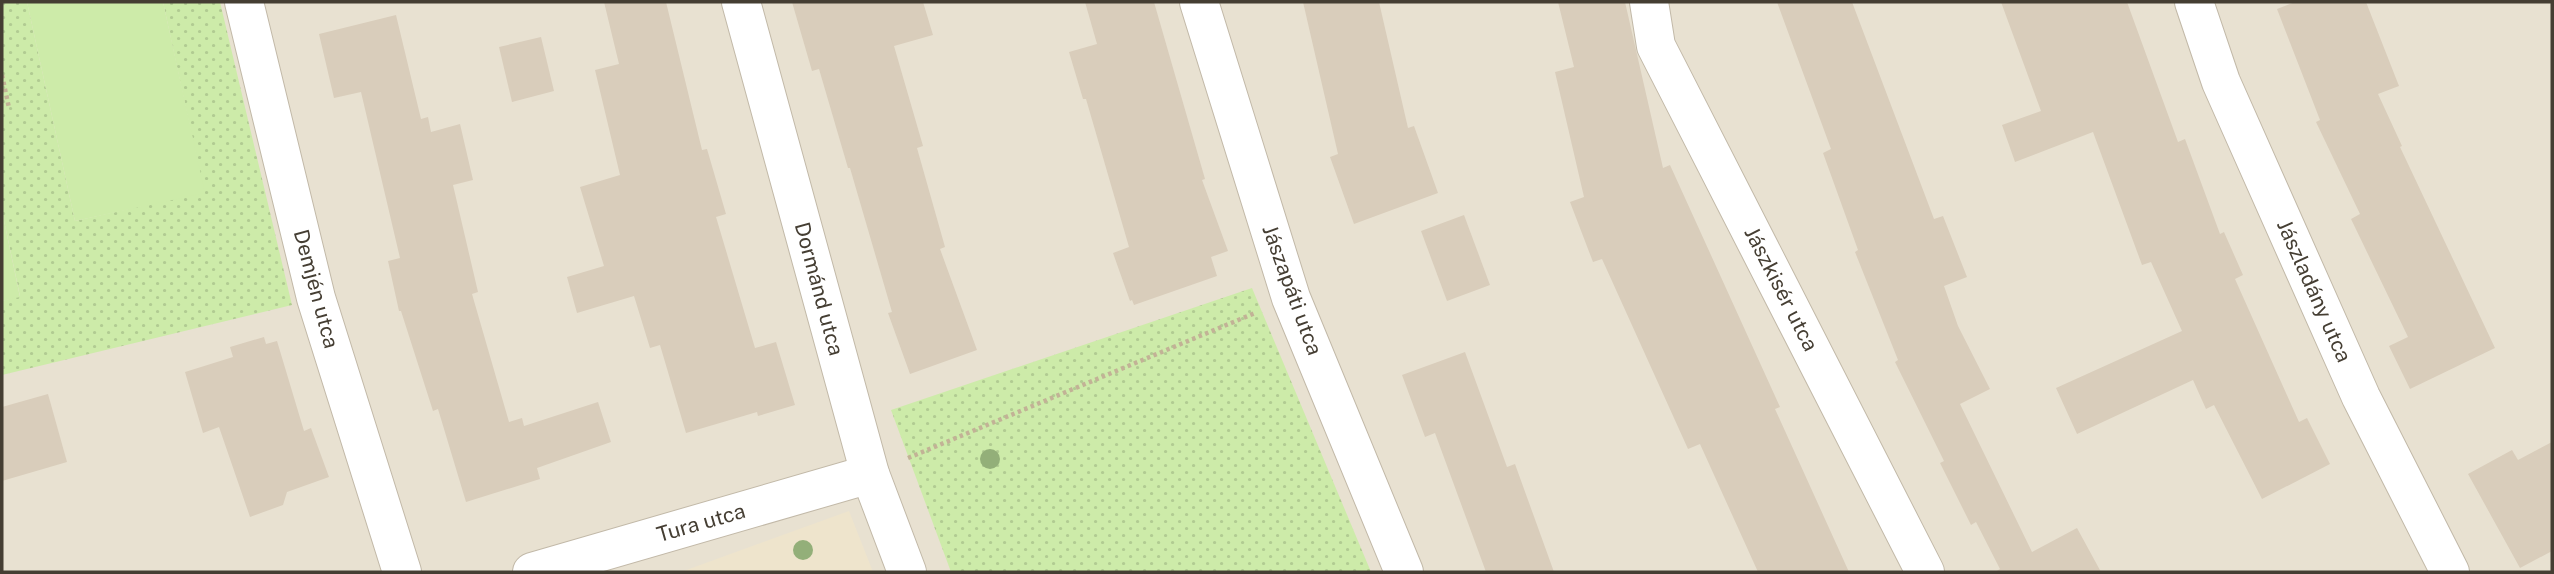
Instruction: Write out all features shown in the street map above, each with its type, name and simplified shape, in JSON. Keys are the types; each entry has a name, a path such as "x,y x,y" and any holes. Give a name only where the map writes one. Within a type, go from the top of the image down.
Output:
{"street":[{"name":"Demjén utca","path":"244,2 316,298 402,572"},
{"name":"Dormánd utca","path":"741,2 870,474 907,572"},
{"name":"Jászapáti utca","path":"1199,2 1291,298 1404,572"},
{"name":"Jászkisér utca","path":"1649,2 1656,46 1925,572"},
{"name":"Jászladány utca","path":"2194,2 2221,82 2361,397 2428,532 2451,572"},
{"name":"Tura utca","path":"532,572 870,474"}],"path":[{"path":"2,75 9,108"},
{"path":"870,474 1291,298"}],"shaded area":[{"path":"2,2 2552,2 2552,572 2,572"},
{"path":"849,511 873,572 681,572"}],"green space":[{"path":"2,2 27,2 75,221 204,192 163,2 220,2 292,305 2,375 2,301 20,296 2,211"},
{"path":"27,2 163,2 205,193 75,221"},
{"path":"2,211 20,297 2,301"},
{"path":"1252,288 1371,572 951,572 891,410"}],"building":[{"path":"604,2 666,2 702,150 707,149 726,214 716,217 755,348 776,342 795,405 758,416 757,412 686,433 660,345 650,348 634,296 577,313 567,277 604,266 580,187 620,175 595,70 619,64"},
{"path":"792,2 923,2 933,35 894,46 923,146 917,148 945,247 940,249 977,350 910,374 888,313 892,312 819,69 812,71"},
{"path":"1085,2 1154,2 1205,179 1202,180 1228,251 1211,257 1217,276 1134,305 1132,300 1130,301 1113,253 1129,247 1086,99 1083,99 1069,52 1097,44"},
{"path":"1303,2 1379,2 1408,128 1414,126 1438,193 1354,224 1330,157 1338,154"},
{"path":"1558,2 1625,2 1663,168 1670,165 1780,407 1775,409 1849,572 1758,572 1700,444 1688,449 1602,259 1593,262 1570,202 1584,197 1555,72 1574,67"},
{"path":"1777,2 1852,2 1934,219 1943,216 1967,277 1944,286 1958,326 1990,389 1960,404 2032,552 2077,528 2101,572 1995,572 2000,569 1976,522 1971,525 1940,463 1944,461 1895,362 1898,360 1855,252 1858,250 1823,153 1831,149"},
{"path":"2001,2 2127,2 2178,142 2185,139 2220,234 2224,232 2243,275 2235,279 2299,422 2307,418 2330,464 2262,499 2214,405 2206,409 2193,380 2077,434 2056,388 2182,331 2151,262 2142,265 2093,132 2015,162 2002,125 2041,111"},
{"path":"2295,2 2366,2 2399,86 2378,94 2402,146 2400,147 2495,348 2410,389 2389,346 2408,337 2351,219 2360,214 2316,122 2320,120 2277,9"},
{"path":"396,15 421,119 428,117 431,132 460,124 473,180 453,185 478,292 472,294 509,422 522,418 524,426 598,402 611,442 537,468 540,479 466,502 438,409 433,411 399,311 388,261 400,258 361,92 334,98 319,34"},
{"path":"541,37 554,91 512,102 499,47"},
{"path":"1464,215 1490,285 1447,301 1421,231"},
{"path":"264,337 266,344 277,341 304,431 311,428 329,477 287,492 283,505 250,517 219,427 203,433 185,372 233,357 230,347"},
{"path":"1465,352 1507,467 1515,464 1554,572 1486,572 1435,433 1425,437 1402,375"},
{"path":"48,394 67,462 2,481 2,407"},
{"path":"2552,442 2552,551 2520,568 2468,474 2512,450 2518,460"}]}
